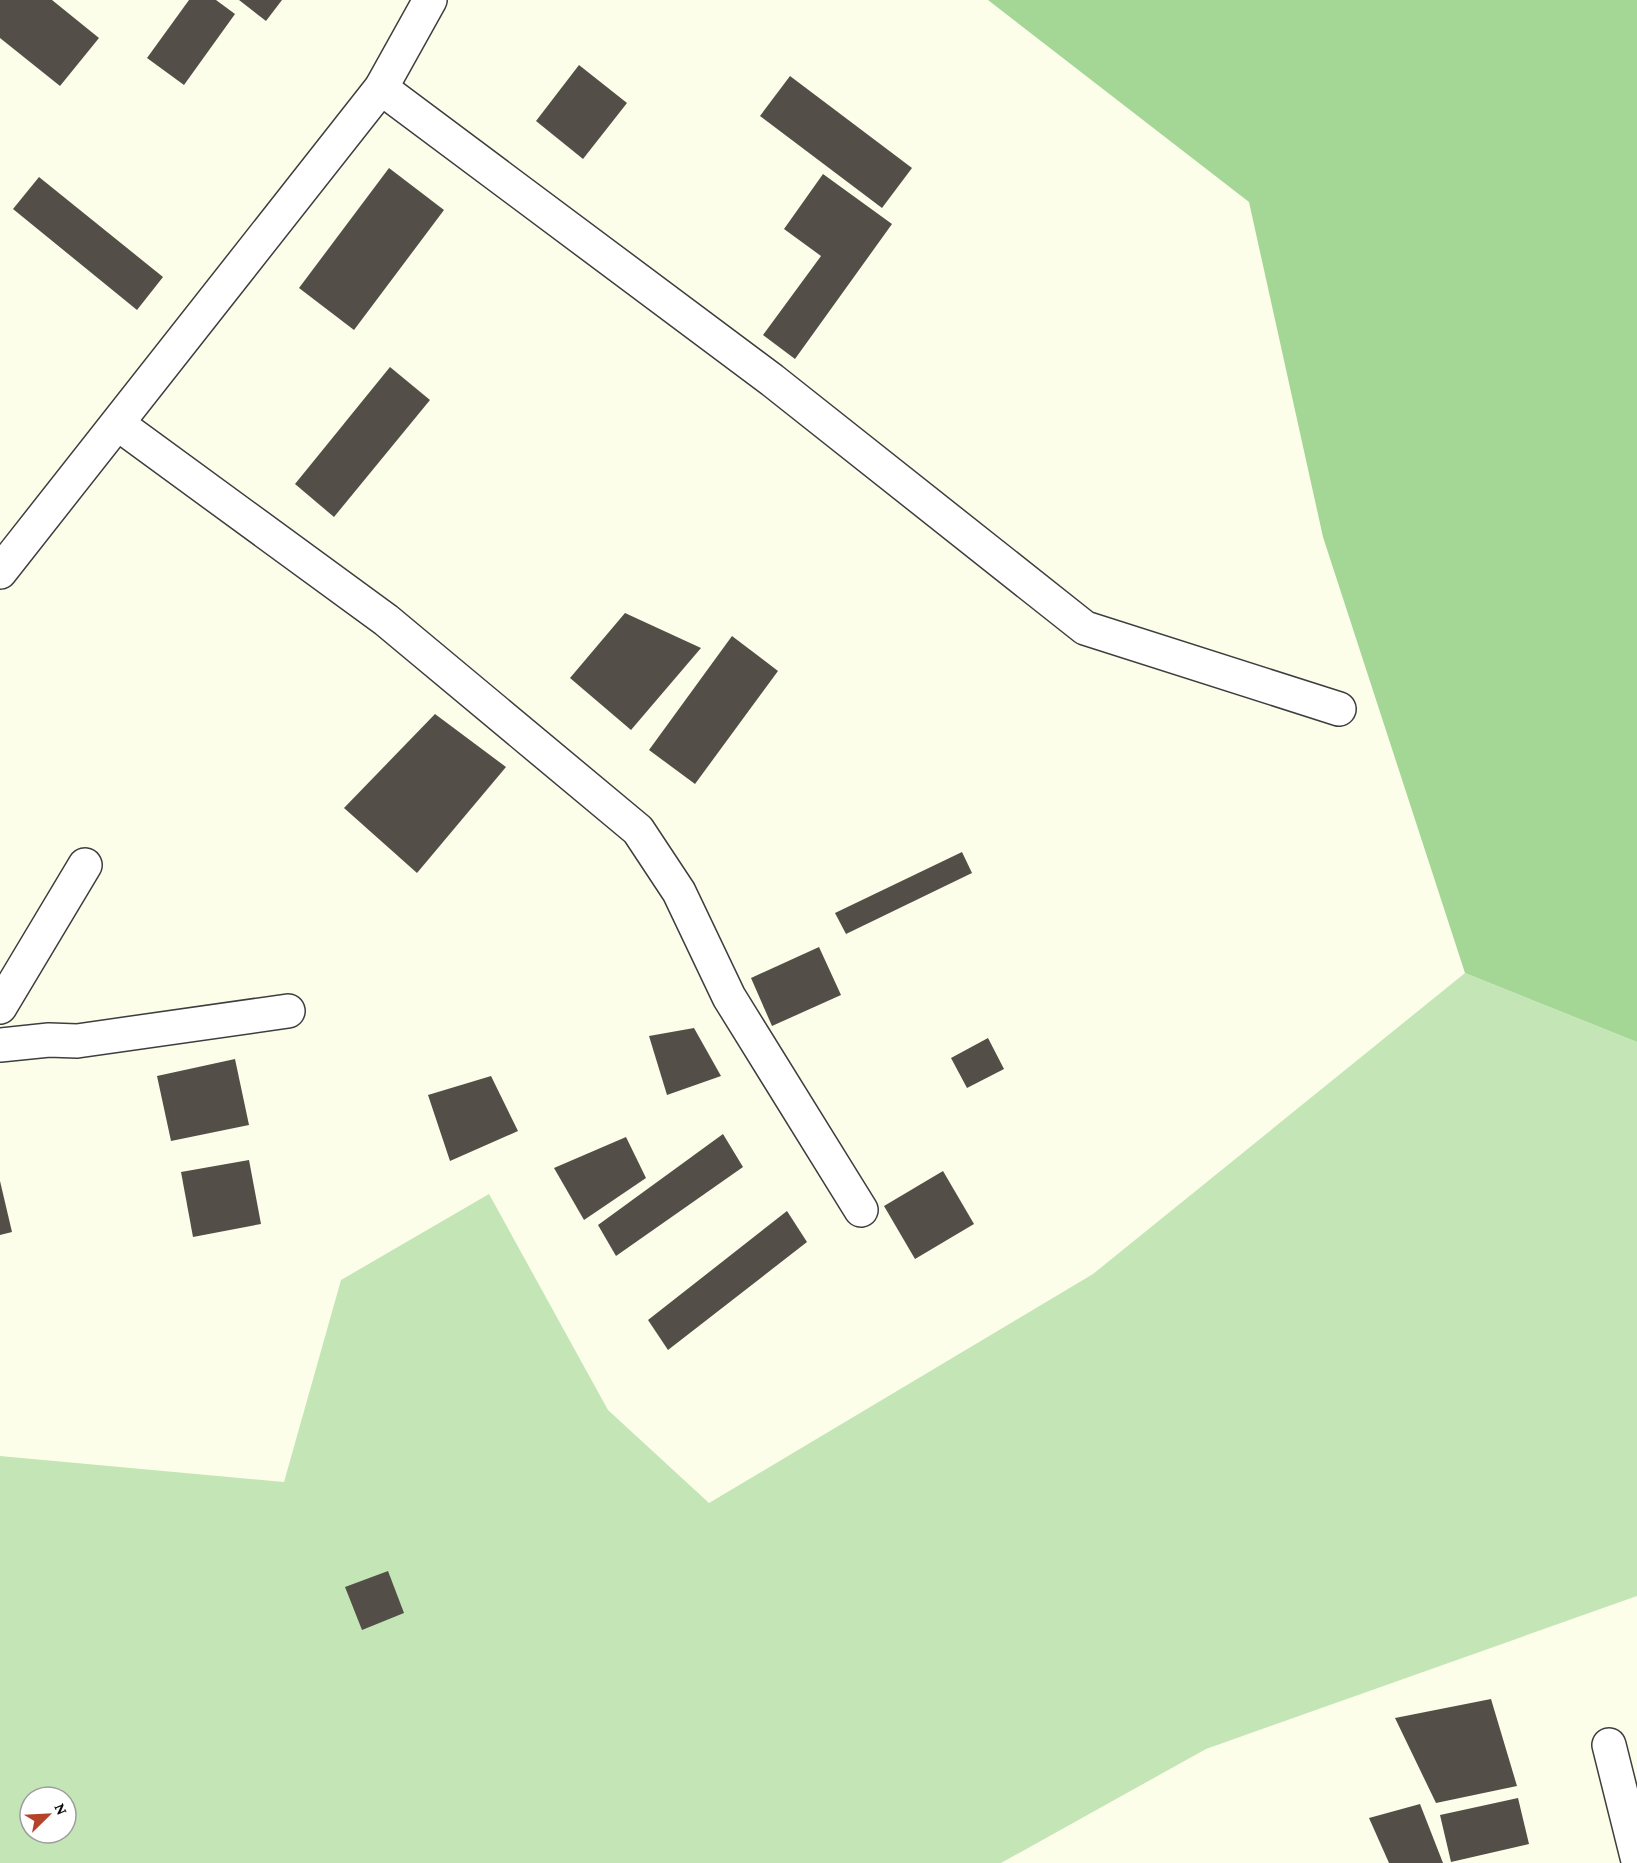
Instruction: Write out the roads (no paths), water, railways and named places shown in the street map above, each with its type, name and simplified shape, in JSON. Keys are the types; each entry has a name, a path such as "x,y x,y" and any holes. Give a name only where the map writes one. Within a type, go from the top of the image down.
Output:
{"street":[{"path":"0,572 381,88 430,0"},
{"path":"381,88 772,380 1085,628 1339,709"},
{"path":"117,424 386,620 638,830 679,892 729,997 861,1210"},
{"path":"0,1007 85,865"},
{"path":"0,1045 49,1040 77,1041 288,1011"},
{"path":"1609,1745 1637,1857"}]}
